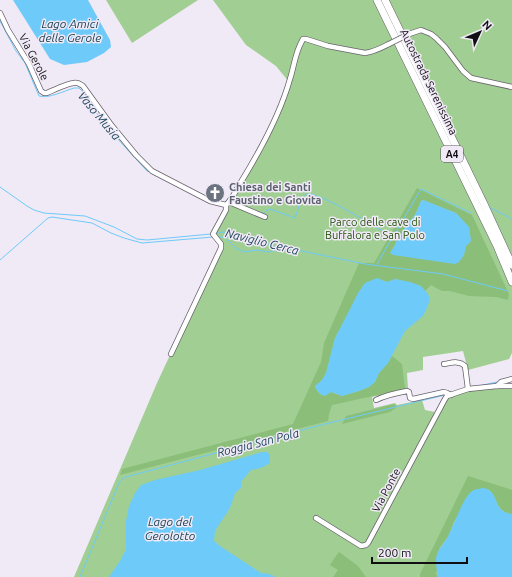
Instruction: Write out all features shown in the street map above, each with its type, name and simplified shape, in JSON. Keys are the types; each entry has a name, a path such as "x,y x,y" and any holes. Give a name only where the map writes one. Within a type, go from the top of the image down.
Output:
{"highway":[{"path":"373,0 380,13 393,24"},
{"name":"Autostrada Serenissima","path":"377,0 393,24 484,204 512,264"},
{"path":"386,0 393,24"},
{"name":"Autostrada Serenissima","path":"393,24 497,246 512,282"}],"street":[{"name":"Via Gerole","path":"0,13 8,30 29,64 41,91 47,93 74,82 80,83 136,155 152,171 210,201 227,204"},
{"path":"171,354 221,248 221,244 213,234 214,231 226,210 227,204 233,197 238,186 261,149 290,80 300,43 303,39 328,46 371,52 420,30 431,34 436,38 445,47 463,71 471,78 512,87"},
{"path":"227,204 265,217"},
{"path":"444,364 457,362 465,366 468,389"},
{"path":"497,386 501,382 512,379"},
{"path":"376,400 382,396 407,391 410,398 413,400 444,392 451,395 468,389 512,386"},
{"name":"Via Ponte","path":"316,518 361,546 366,546 445,399 447,396 451,395"}],"green space":[{"path":"106,0 198,0 132,43"},
{"name":"Parco delle cave di Buffalora e San Polo","path":"213,0 512,0 512,353 509,359 468,370 463,351 423,357 423,370 407,373 408,389 372,397 374,408 395,403 397,405 422,400 425,410 435,412 444,396 466,389 512,385 512,577 74,577 157,383 221,244 214,235 214,231 265,146 289,82 276,66 246,45"},
{"path":"417,188 472,215 509,294 508,300 496,297 469,296 450,291 442,291 431,285 425,291 421,286 396,279 387,282 377,279 335,338 326,373 322,380 315,386 321,395 330,392 342,396 359,391 369,387 375,382 379,373 392,356 402,364 405,389 332,405 328,421 120,475 122,469 293,424 321,362 324,343 359,263 374,263","holes":["423,200 456,213 469,228 471,241 466,246 464,255 390,253 398,237 403,232 407,222 410,221 416,213 421,201"]},
{"path":"394,404 397,407 390,412 342,424 346,416"},
{"path":"468,476 512,490 512,514 503,511 500,508 494,496 488,489 454,521 449,535 440,547 436,559 436,574 438,577 420,577 420,574"},
{"path":"339,552 358,566 366,577 333,577 338,570 330,565"}],"water":[{"name":"Lago Amici delle Gerole","path":"13,0 88,0 110,40 111,47 104,53 87,62 64,65 50,59"},
{"path":"423,200 456,213 469,227 471,241 466,246 464,255 459,262 455,264 393,255 390,253 398,237 403,232 407,222 414,216 421,201"},
{"path":"377,278 387,282 395,279 421,286 428,294 430,299 427,308 423,316 405,331 388,363 379,373 375,382 369,387 342,396 331,392 325,396 318,392 315,386 322,380 326,373 335,338 358,293 365,283"},
{"name":"Lago del Gerolotto","path":"262,452 267,452 270,455 270,463 261,468 251,470 241,482 241,488 235,493 230,508 215,531 214,541 261,573 276,577 109,577 126,549 126,521 129,506 135,493 141,485"},
{"path":"483,488 492,493 501,510 512,514 512,577 438,577 436,559 438,552 448,537 468,496 473,490"}],"waterway":[{"name":"Vaso Musia","path":"0,21 16,51 25,63 39,96 51,96 74,88 79,88 104,124 147,171 150,172"},
{"name":"Naviglio Cerca","path":"0,187 34,210 44,213 85,216 114,227 137,239 147,240 211,234"},
{"name":"Vaso Musia","path":"264,214 270,209 295,218 302,197 307,194 314,195 363,219 393,237 421,189 471,213"},
{"name":"Vaso Musia","path":"491,208 512,219"},
{"path":"0,260 48,218 52,217 92,223 111,233 142,243 213,237"},
{"name":"Naviglio Cerca","path":"216,233 224,232 238,237 251,238 282,249 292,249 365,264 443,274 508,291"},
{"path":"218,237 226,238 236,248 244,252 257,250 269,252 281,249"},
{"name":"Vaso Musia","path":"377,264 392,238"},
{"name":"Roggia San Pola","path":"483,385 497,382"},
{"name":"Roggia San Pola","path":"80,577 119,483 126,477 321,425 445,395"}],"place":[{"name":"Chiesa dei Santi Faustino e Giovita","path":"215,193"}]}
